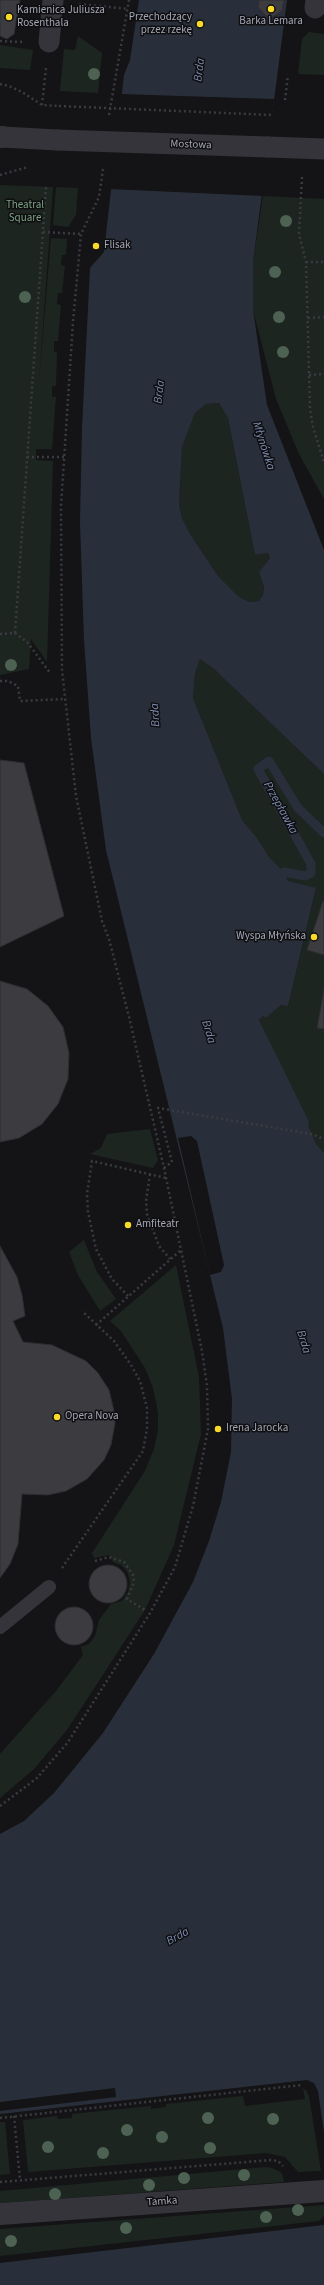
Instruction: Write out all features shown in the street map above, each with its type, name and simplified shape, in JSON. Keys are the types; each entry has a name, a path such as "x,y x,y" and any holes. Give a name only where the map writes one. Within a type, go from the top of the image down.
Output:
{"street":[{"path":"49,42 53,0"},
{"name":"Mostowa","path":"1,137 324,149"},
{"name":"Tamka","path":"0,2214 324,2191"}],"lane":[{"path":"0,1627 49,1587"}],"path":[{"path":"114,83 129,0"},
{"path":"76,3 128,9"},
{"path":"42,105 45,70"},
{"path":"284,100 288,75"},
{"path":"0,84 16,89 42,105 272,115"},
{"path":"0,175 32,166"},
{"path":"302,178 299,234 306,262 309,375 313,427 323,460"},
{"path":"15,633 46,186"},
{"path":"0,1806 37,1778 68,1742 150,1614 175,1567 193,1506 208,1429 207,1386 202,1351 164,1168 130,1021 109,939 102,921 76,796 62,670 61,506 81,234 99,197"},
{"path":"43,232 81,234"},
{"path":"306,262 324,262"},
{"path":"308,318 324,317"},
{"path":"309,375 324,374"},
{"path":"27,457 64,457"},
{"path":"0,634 15,633 28,643 50,673"},
{"path":"0,681 8,681 18,686 20,700 65,699"},
{"path":"164,1168 172,1162 158,1108 311,1134 324,1139"},
{"path":"128,1296 112,1279 96,1249 88,1212 87,1194 92,1161 166,1178"},
{"path":"150,1174 146,1201 147,1214 159,1246 170,1259"},
{"path":"96,1325 181,1250"},
{"path":"49,1587 143,1451 147,1408 140,1381 114,1341 82,1311"},
{"path":"95,1561 109,1557 124,1562 133,1575 134,1582 127,1599 145,1610"},
{"path":"0,2118 302,2085"},
{"path":"14,2116 20,2180"},
{"path":"0,2182 271,2160 278,2161 285,2168"}],"green space":[{"path":"309,32 324,34 324,75 298,74 302,39"},
{"path":"78,36 102,53 98,93 60,91 64,49 75,50"},
{"path":"0,45 33,50 30,70 0,68"},
{"name":"Theatral Square","path":"0,185 53,187 39,381 51,238 67,239 66,255 62,255 61,265 65,266 62,293 58,293 57,304 61,305 58,341 54,341 54,352 57,352 56,386 52,386 52,397 56,397 52,449 36,449 36,460 53,461 47,662 31,639 29,669 0,675"},
{"path":"56,187 78,188 76,215 68,227 53,225"},
{"path":"263,196 324,199 324,499 299,454 276,399 253,310 253,262"},
{"path":"219,403 228,418 255,555 268,553 270,558 259,572 264,587 263,595 259,601 249,602 238,596 218,576 190,534 182,518 179,504 182,447 195,413 206,404"},
{"name":"Wyspa Młyńska","path":"200,659 213,668 324,774 324,1153 316,1144 259,1020 263,1016 266,1018 281,1005 288,1006 316,889 288,881 284,872 269,857 257,838 242,820 193,698 195,673"},
{"path":"150,1129 158,1160 153,1168 90,1154 101,1148 107,1134"},
{"path":"84,1240 97,1272 116,1299 100,1311 78,1275 69,1252"},
{"path":"176,1265 199,1377 201,1434 174,1545 145,1610 67,1730 34,1769 0,1798 0,1754 56,1691 83,1655 81,1647 89,1644 95,1636 99,1620 111,1604 122,1601 128,1592 130,1581 127,1571 121,1565 113,1562 109,1555 94,1558 92,1553 145,1471 154,1449 158,1430 158,1412 153,1388 145,1368 121,1331 110,1321"},
{"path":"303,2089 306,2090 309,2096 321,2171 298,2172 285,2157 266,2153 28,2172 23,2120 57,2116 58,2119 72,2118 72,2114 151,2106 151,2109 166,2107 166,2104 243,2096 245,2106 305,2099"},
{"path":"0,2122 5,2122 10,2174 0,2175"},
{"path":"266,2167 282,2173 284,2182 0,2203 0,2191"},
{"path":"324,2205 324,2216 319,2221 0,2256 0,2229"}],"water":[{"path":"139,0 287,0 253,262 253,310 267,405 324,550 324,774 213,668 200,659 195,673 193,698 242,820 257,838 269,857 284,872 288,881 316,888 288,1006 281,1005 266,1018 263,1016 259,1020 309,1122 308,1126 316,1144 324,1153 324,2132 318,2091 314,2083 307,2080 0,2114 0,1834 24,1821 54,1793 103,1733 154,1654 193,1582 209,1541 221,1502 231,1452 232,1399 223,1328 106,850 91,738 84,640 80,522 82,428 90,268 104,252 124,75 130,60","holes":["219,403 228,418 255,555 268,553 270,558 259,572 264,587 263,595 259,601 249,602 238,596 218,576 190,534 182,518 179,504 182,447 195,413 206,404"]},
{"path":"324,2225 324,2285 0,2285 0,2263"}],"pier":[{"path":"120,94 274,99 263,196 109,189"},
{"path":"191,1136 197,1141 224,1265 221,1272 210,1275 178,1138"},
{"path":"115,2088 116,2097 0,2111 0,2102"}],"building":[{"name":"Kamienica Juliusza Rosenthala","path":"0,0 20,0 14,34 7,39 0,36"},
{"name":"Barka Lemara","path":"259,0 284,0 282,11 272,17 266,16 258,7"},
{"path":"0,760 24,763 64,916 0,947"},
{"path":"323,901 324,902 324,955 307,950"},
{"path":"0,981 27,989 48,1006 63,1027 69,1053 68,1079 58,1104 42,1124 19,1138 0,1142"},
{"path":"324,990 324,1029 317,1028"},
{"name":"Opera Nova","path":"0,1246 17,1277 22,1295 25,1316 13,1321 23,1342 52,1345 86,1361 98,1373 109,1390 115,1423 111,1445 104,1460 87,1479 66,1491 48,1495 22,1494 18,1544 10,1564 0,1578"},
{"path":"104,1565 112,1565 119,1568 124,1573 127,1584 124,1595 119,1600 112,1603 104,1603 97,1600 92,1595 89,1588 89,1580 92,1573 97,1568"},
{"path":"74,1607 84,1610 90,1616 93,1626 90,1636 84,1642 74,1645 64,1642 58,1636 55,1626 58,1616 64,1610"}],"waterway":[{"name":"Przepławka","path":"284,872 305,876 311,873 311,864 258,769 269,761 298,808 324,833"}],"place":[{"name":"Barka Lemara","path":"271,9"},
{"name":"Kamienica Juliusza Rosenthala","path":"9,17"},
{"name":"Przechodzący przez rzekę","path":"200,24"},
{"name":"Flisak","path":"96,246"},
{"name":"Wyspa Młyńska","path":"314,937"},
{"name":"Amfiteatr","path":"128,1225"},
{"name":"Opera Nova","path":"57,1417"},
{"name":"Irena Jarocka","path":"218,1429"}],"water label":[{"name":"Brda","path":"200,70"},
{"name":"Brda","path":"160,392"},
{"name":"Młynówka","path":"263,446"},
{"name":"Brda","path":"156,715"},
{"name":"Brda","path":"208,1032"},
{"name":"Brda","path":"303,1342"},
{"name":"Brda","path":"178,1937"}]}
